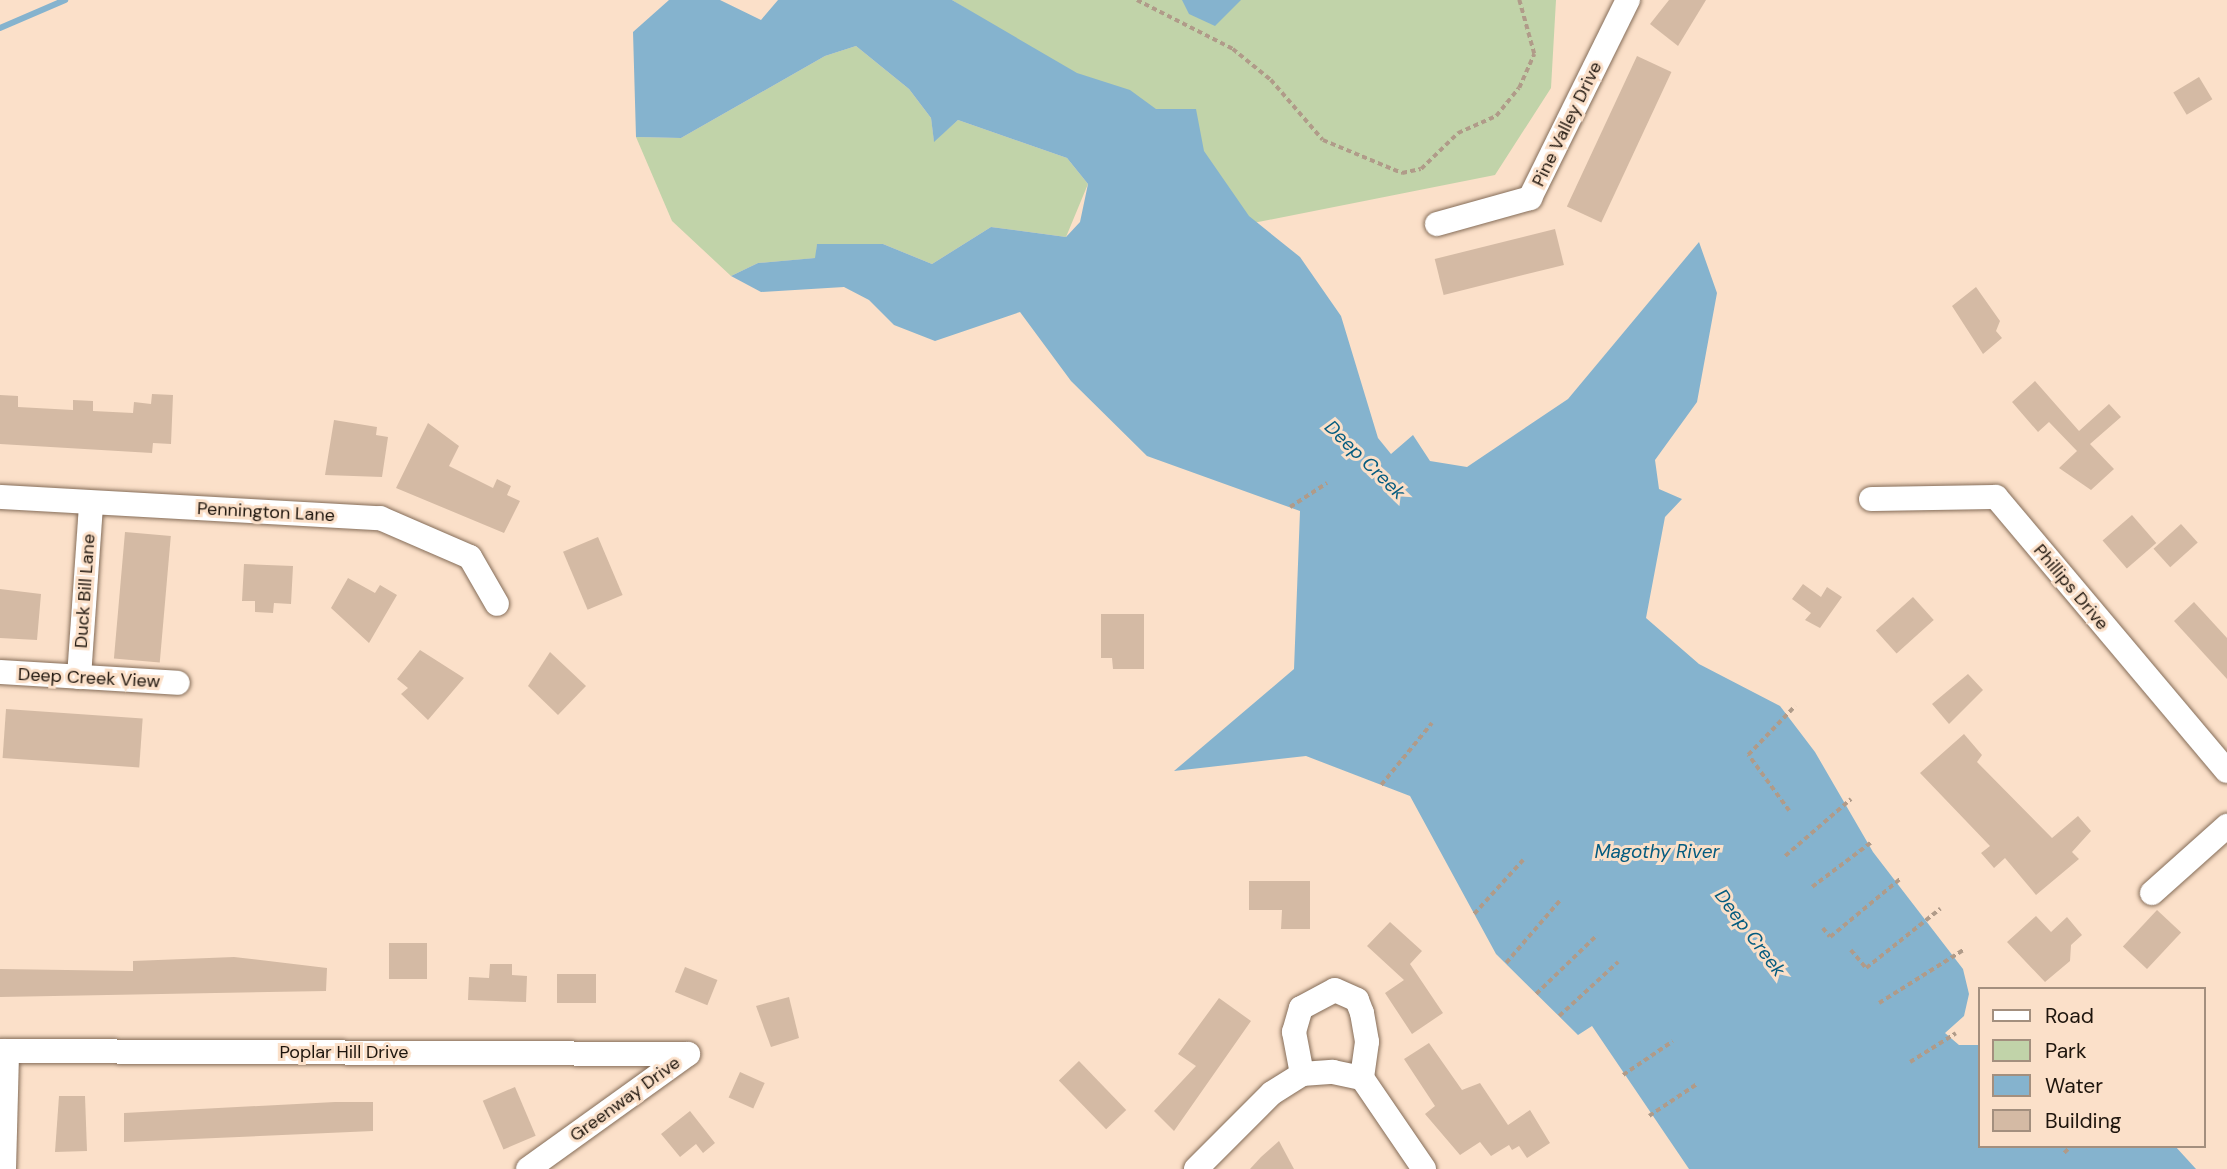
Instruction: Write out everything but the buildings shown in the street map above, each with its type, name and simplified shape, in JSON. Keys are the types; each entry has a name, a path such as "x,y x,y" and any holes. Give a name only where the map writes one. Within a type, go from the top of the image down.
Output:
{"street":[{"name":"Pine Valley Drive","path":"1437,224 1530,198 1628,0"},
{"name":"Pennington Lane","path":"0,497 380,518 470,556 497,604"},
{"name":"Phillips Drive","path":"1871,499 1996,498 2227,771"},
{"name":"Duck Bill Lane","path":"79,677 91,504"},
{"name":"Deep Creek View","path":"0,672 178,683"},
{"path":"2152,893 2227,826"},
{"path":"1302,1074 1294,1032 1301,1008 1335,990 1357,1000 1367,1042 1363,1078 1424,1169"},
{"path":"4,1051 4,1169"},
{"name":"Poplar Hill Drive","path":"4,1051 688,1054"},
{"name":"Greenway Drive","path":"528,1169 688,1054"},
{"path":"1196,1169 1272,1093 1302,1074 1363,1078"}],"path":[{"path":"1137,0 1233,49 1271,80 1323,141 1402,173 1421,169 1458,133 1496,116 1519,88 1534,54 1519,0"},
{"path":"1290,507 1327,482"},
{"path":"1789,811 1748,755 1795,706"},
{"path":"1381,785 1432,723"},
{"path":"1785,856 1851,799"},
{"path":"1812,887 1873,841"},
{"path":"1475,914 1523,860"},
{"path":"1823,928 1830,937 1901,878"},
{"path":"1506,963 1561,899"},
{"path":"1851,950 1866,968 1940,909"},
{"path":"1536,993 1597,935"},
{"path":"1879,1003 1963,950"},
{"path":"1559,1016 1618,962"},
{"path":"1910,1062 1956,1032"},
{"path":"1623,1075 1673,1041"},
{"path":"1649,1116 1697,1084"},
{"path":"2064,1153 2069,1148"}],"green space":[{"path":"952,0 1556,0 1551,88 1495,175 1238,226 1056,65"},
{"path":"856,46 909,89 931,118 934,141 958,120 1067,158 1088,184 1066,237 991,227 932,264 883,244 817,244 816,258 758,263 731,276 672,221 636,137 681,138 825,56"}],"water":[{"name":"Magothy River","path":"669,0 720,0 761,20 778,0 952,0 1077,73 1130,90 1156,109 1196,109 1204,151 1249,216 1300,257 1341,316 1378,438 1391,454 1413,435 1430,461 1467,467 1568,399 1699,242 1717,293 1697,402 1655,460 1659,489 1682,499 1665,517 1646,618 1699,664 1780,706 1815,752 1873,852 1963,969 1969,994 1964,1016 1945,1033 1959,1045 1979,1045 1979,1148 2177,1148 2196,1169 1689,1169 1592,1026 1578,1035 1496,954 1410,796 1306,756 1174,771 1294,669 1300,511 1147,456 1071,381 1020,312 935,341 894,325 869,300 844,287 761,292 731,276 758,263 815,258 817,244 883,244 932,264 991,227 1066,237 1080,222 1088,184 1067,158 958,120 934,142 931,118 909,89 856,46 825,56 681,138 636,137 633,32"},
{"path":"1182,0 1241,0 1215,26 1189,14"}],"waterway":[{"name":"Deep Creek","path":"0,28 65,0"}]}
